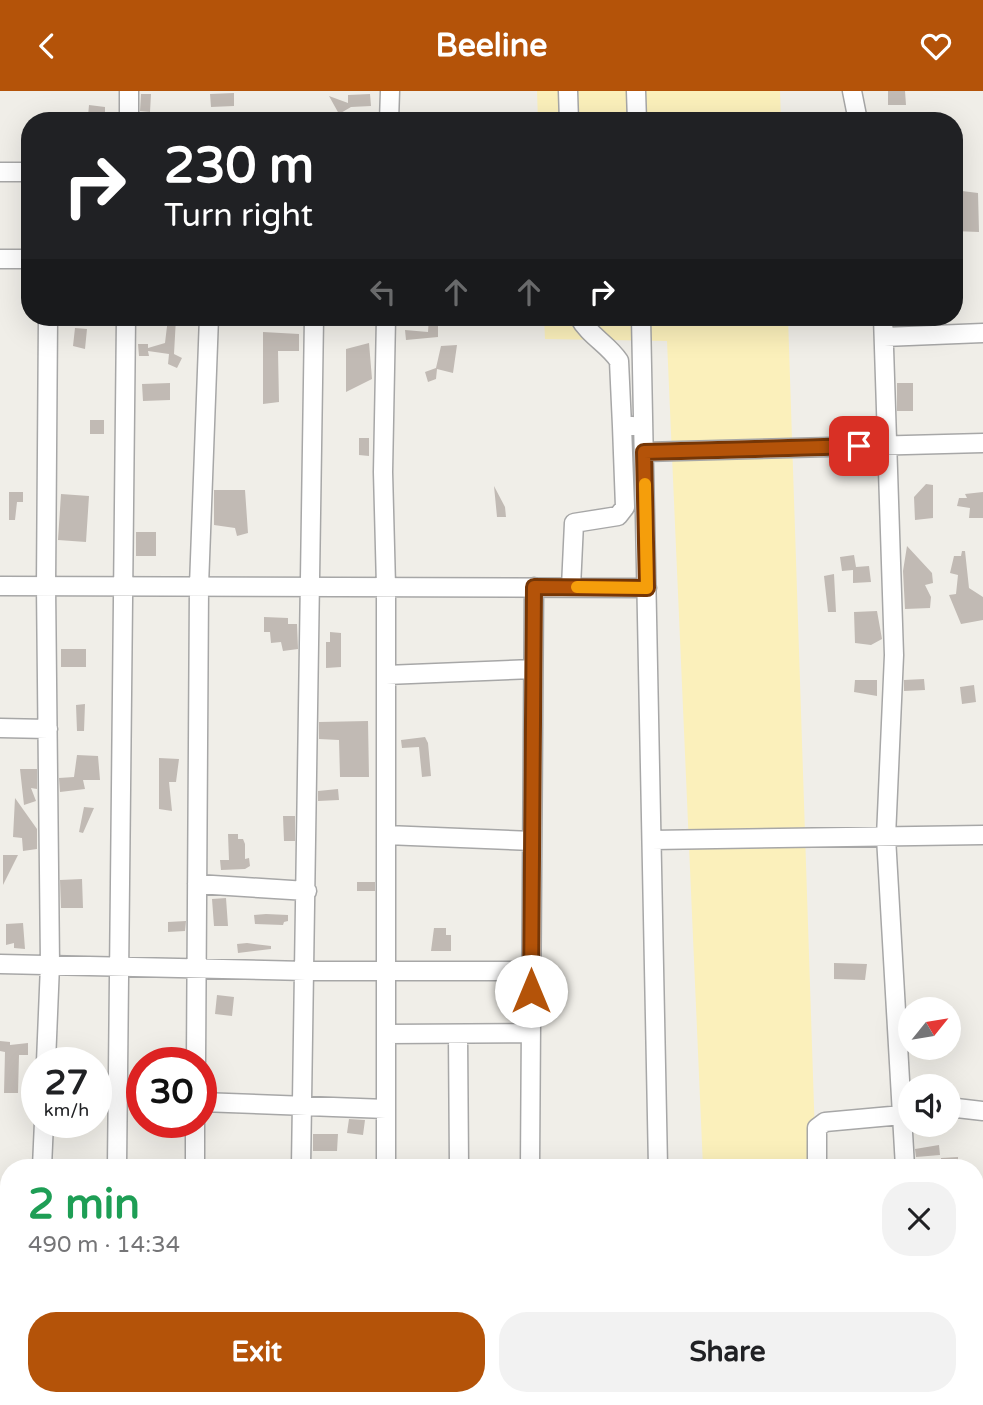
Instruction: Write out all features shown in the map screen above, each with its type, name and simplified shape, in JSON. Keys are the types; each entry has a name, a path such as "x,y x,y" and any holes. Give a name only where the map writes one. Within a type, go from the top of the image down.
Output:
{"street":[{"path":"128,91 128,112"},
{"path":"389,112 390,91"},
{"path":"568,91 569,112"},
{"path":"636,91 637,112"},
{"path":"852,91 856,112"},
{"path":"0,172 21,172"},
{"path":"0,259 21,258"},
{"path":"47,1047 50,965 46,586 48,326"},
{"path":"117,1159 127,326"},
{"path":"196,1047 199,586 209,326"},
{"path":"301,1159 314,326"},
{"path":"386,326 383,472 386,586 386,1159"},
{"path":"571,587 574,523 618,516 625,507 619,361 614,353 596,341 585,326"},
{"path":"641,326 658,1159"},
{"path":"883,326 894,655 886,837 902,1074"},
{"path":"884,337 983,333"},
{"path":"622,426 643,426"},
{"path":"644,452 983,443"},
{"path":"0,586 647,588"},
{"path":"530,1159 534,587"},
{"path":"386,675 533,669"},
{"path":"0,728 48,729"},
{"path":"386,835 532,841"},
{"path":"652,841 983,835"},
{"path":"197,884 307,891"},
{"path":"0,964 306,971 531,971"},
{"path":"386,1034 531,1033"},
{"path":"458,1035 459,1159"},
{"path":"217,1102 386,1109"},
{"path":"817,1159 817,1128 825,1122 898,1107"},
{"path":"961,1108 983,1111"},
{"path":"905,1137 905,1159"},
{"path":"42,1159 43,1138"},
{"path":"195,1138 195,1159"}],"sand":[{"path":"537,91 780,91 781,112 538,112"},
{"path":"544,326 788,326 816,1159 703,1159 667,341 545,339"}],"building":[{"path":"888,91 905,91 906,105 888,105"},
{"path":"234,93 234,106 211,107 210,94"},
{"path":"141,94 151,94 150,112 140,111"},
{"path":"370,94 371,106 351,107 338,112 329,96 348,103 348,95"},
{"path":"89,105 105,107 105,112 88,112"},
{"path":"963,191 978,193 979,232 963,231"},
{"path":"167,326 176,326 174,354 182,358 177,368 168,364 169,354 148,351 149,356 139,356 138,344 148,344 148,348 165,343"},
{"path":"428,326 438,326 438,337 406,340 405,330 428,332"},
{"path":"75,328 87,329 85,349 73,346"},
{"path":"263,332 299,334 299,351 278,351 279,402 263,404"},
{"path":"369,343 372,379 346,392 346,349"},
{"path":"457,345 453,373 437,369 436,379 428,382 425,372 436,368 441,346"},
{"path":"170,383 170,400 143,401 142,384"},
{"path":"897,383 913,383 913,411 897,411"},
{"path":"90,420 104,420 104,434 90,434"},
{"path":"359,438 369,438 369,456 359,455"},
{"path":"926,484 933,485 933,518 915,520 914,497"},
{"path":"494,486 505,507 506,517 497,517"},
{"path":"214,490 245,490 248,533 237,536 235,528 214,525"},
{"path":"9,492 23,492 23,502 17,502 15,520 9,520"},
{"path":"983,492 983,518 969,518 970,508 957,506 959,498 967,498 965,494"},
{"path":"61,494 89,496 86,542 58,540"},
{"path":"136,532 156,532 156,556 136,556"},
{"path":"907,546 932,573 933,583 925,585 931,597 930,608 905,609 903,571"},
{"path":"962,551 965,551 969,588 983,597 983,620 961,624 949,595 956,594 958,575 950,573 954,556 961,556"},
{"path":"854,555 856,567 869,566 871,582 853,583 853,570 842,571 840,557"},
{"path":"834,574 836,612 828,612 824,576"},
{"path":"877,611 882,639 871,645 855,643 854,612"},
{"path":"264,617 288,618 288,624 297,624 298,649 283,651 281,642 271,643 270,632 264,632"},
{"path":"330,632 341,633 341,667 326,668 326,642 330,642"},
{"path":"61,649 86,649 86,667 61,667"},
{"path":"924,679 925,690 904,691 904,680"},
{"path":"855,680 877,680 877,696 854,692"},
{"path":"974,685 976,702 962,704 960,687"},
{"path":"85,704 84,731 77,731 76,705"},
{"path":"368,721 369,777 340,777 339,740 319,739 319,722"},
{"path":"425,737 431,776 422,777 419,747 402,748 401,740"},
{"path":"77,755 98,756 100,780 83,780 85,789 60,792 59,778 74,777"},
{"path":"159,758 179,759 176,782 169,782 172,811 159,809"},
{"path":"20,769 37,769 37,789 31,788 36,801 24,805"},
{"path":"338,789 339,800 318,801 318,791"},
{"path":"15,798 37,829 37,849 23,851 22,838 13,837"},
{"path":"84,807 94,808 83,833 79,832"},
{"path":"283,816 295,816 295,841 284,841"},
{"path":"228,834 238,834 238,839 243,839 245,859 249,858 250,866 245,869 221,870 220,860 229,860"},
{"path":"3,855 18,855 3,885"},
{"path":"82,879 83,908 61,908 60,880"},
{"path":"357,882 375,882 375,891 357,891"},
{"path":"226,898 228,926 214,926 212,899"},
{"path":"254,915 288,915 288,921 283,925 255,924"},
{"path":"186,921 185,931 168,932 168,922"},
{"path":"23,923 25,949 14,948 14,943 6,945 6,924"},
{"path":"434,928 446,928 446,935 451,935 451,951 431,951"},
{"path":"237,944 271,946 271,949 238,953"},
{"path":"834,963 867,964 865,980 834,979"},
{"path":"217,995 234,997 232,1016 215,1014"},
{"path":"0,1041 10,1042 10,1045 28,1043 28,1047 21,1047 19,1055 18,1093 4,1093 5,1052 0,1051"},
{"path":"349,1119 365,1120 363,1135 347,1133"},
{"path":"313,1134 338,1134 337,1151 313,1151"},
{"path":"939,1145 940,1155 916,1157 915,1149"}],"slow traffic":[{"path":"577,587 647,588 645,484"}],"route":[{"path":"531,991 534,587 647,588 644,452 859,446"}]}
